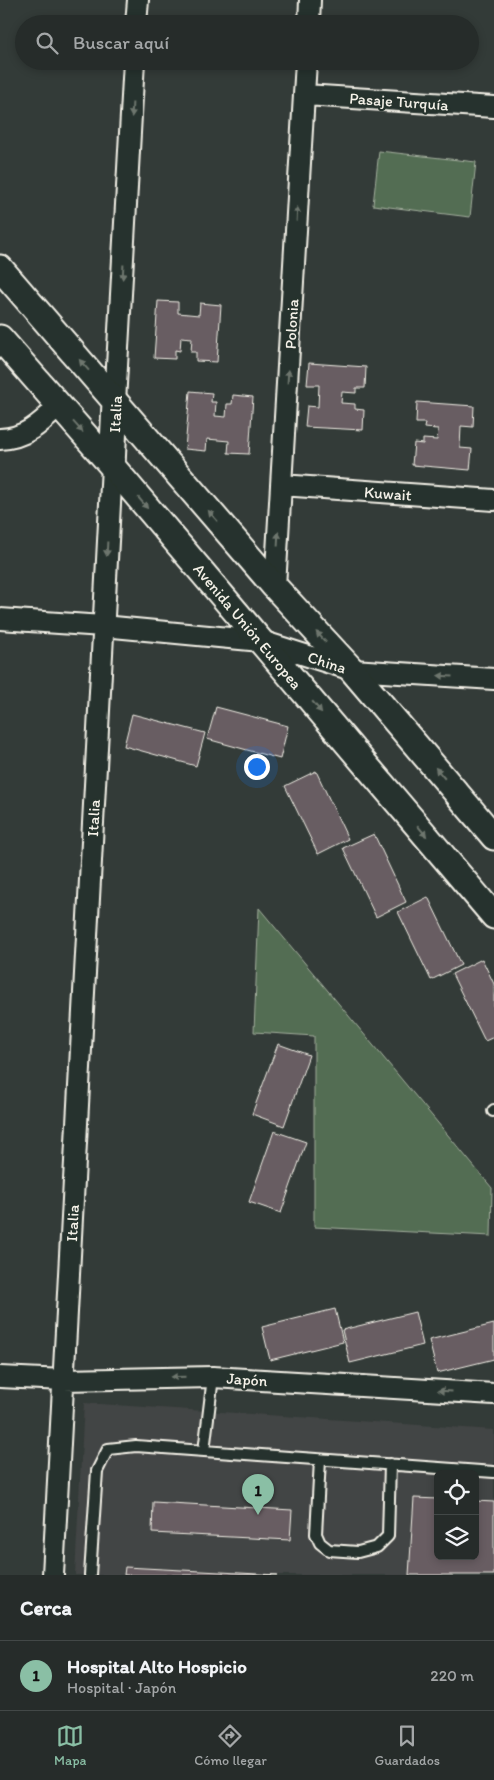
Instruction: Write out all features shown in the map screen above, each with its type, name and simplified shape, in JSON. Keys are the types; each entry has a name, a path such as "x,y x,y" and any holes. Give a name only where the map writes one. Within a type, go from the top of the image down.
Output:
{"street":[{"path":"137,15 138,0"},
{"path":"309,15 310,0"},
{"name":"Italia","path":"53,1575 133,70"},
{"name":"Polonia","path":"275,587 305,70"},
{"name":"Pasaje Turquía","path":"304,95 494,107"},
{"path":"0,268 275,587 352,670 494,837"},
{"name":"Avenida Unión Europea","path":"0,338 112,466 494,916"},
{"path":"0,439 12,439 32,431 59,406"},
{"name":"Kuwait","path":"281,485 494,500"},
{"name":"China","path":"0,619 103,626 261,641 352,670 494,679"},
{"name":"Japón","path":"0,1377 64,1380 213,1377 494,1394"}],"lane":[{"path":"204,1451 213,1377"},
{"path":"90,1575 97,1471 108,1449 136,1446 494,1472"},
{"path":"320,1460 316,1534 320,1542 329,1550 358,1552 377,1547 388,1536 390,1464"}],"shaded area":[{"path":"84,1403 494,1430 494,1575 75,1575"}],"green space":[{"path":"379,151 476,162 470,217 373,205"},
{"path":"259,908 492,1188 491,1236 314,1227 314,1036 254,1032"}],"building":[{"path":"158,301 178,302 178,313 199,315 200,303 221,305 217,362 196,361 196,352 191,352 192,338 181,337 180,351 175,350 175,359 154,358"},
{"path":"309,363 366,367 365,388 356,388 356,393 342,392 341,403 355,404 355,409 364,410 363,430 305,427 307,406 318,407 319,385 307,385"},
{"path":"190,391 212,393 211,402 216,402 215,416 226,417 227,404 232,404 233,395 253,397 249,454 228,453 229,441 207,439 206,451 185,449"},
{"path":"417,402 474,406 473,427 461,426 460,448 472,449 470,470 412,465 414,443 423,444 423,439 437,440 438,429 424,428 425,423 416,423"},
{"path":"216,707 288,726 280,759 207,739"},
{"path":"132,714 205,733 196,766 124,746"},
{"path":"316,771 348,839 318,854 285,786"},
{"path":"374,834 406,902 376,917 343,848"},
{"path":"428,897 461,965 431,980 398,912"},
{"path":"482,959 494,984 494,1037 485,1041 452,974"},
{"path":"278,1044 309,1055 284,1126 252,1114"},
{"path":"274,1131 306,1142 281,1213 249,1202"},
{"path":"335,1309 343,1342 270,1360 262,1327"},
{"path":"415,1312 423,1345 350,1363 342,1330"},
{"path":"494,1324 494,1359 437,1373 429,1340"},
{"path":"414,1498 434,1499 434,1560 479,1560 479,1501 494,1502 494,1575 409,1575"},
{"path":"153,1502 292,1510 290,1540 152,1533"},
{"path":"125,1567 277,1575 124,1575"}],"place":[{"name":"Hospital Alto Hospicio","path":"258,1515"}]}
